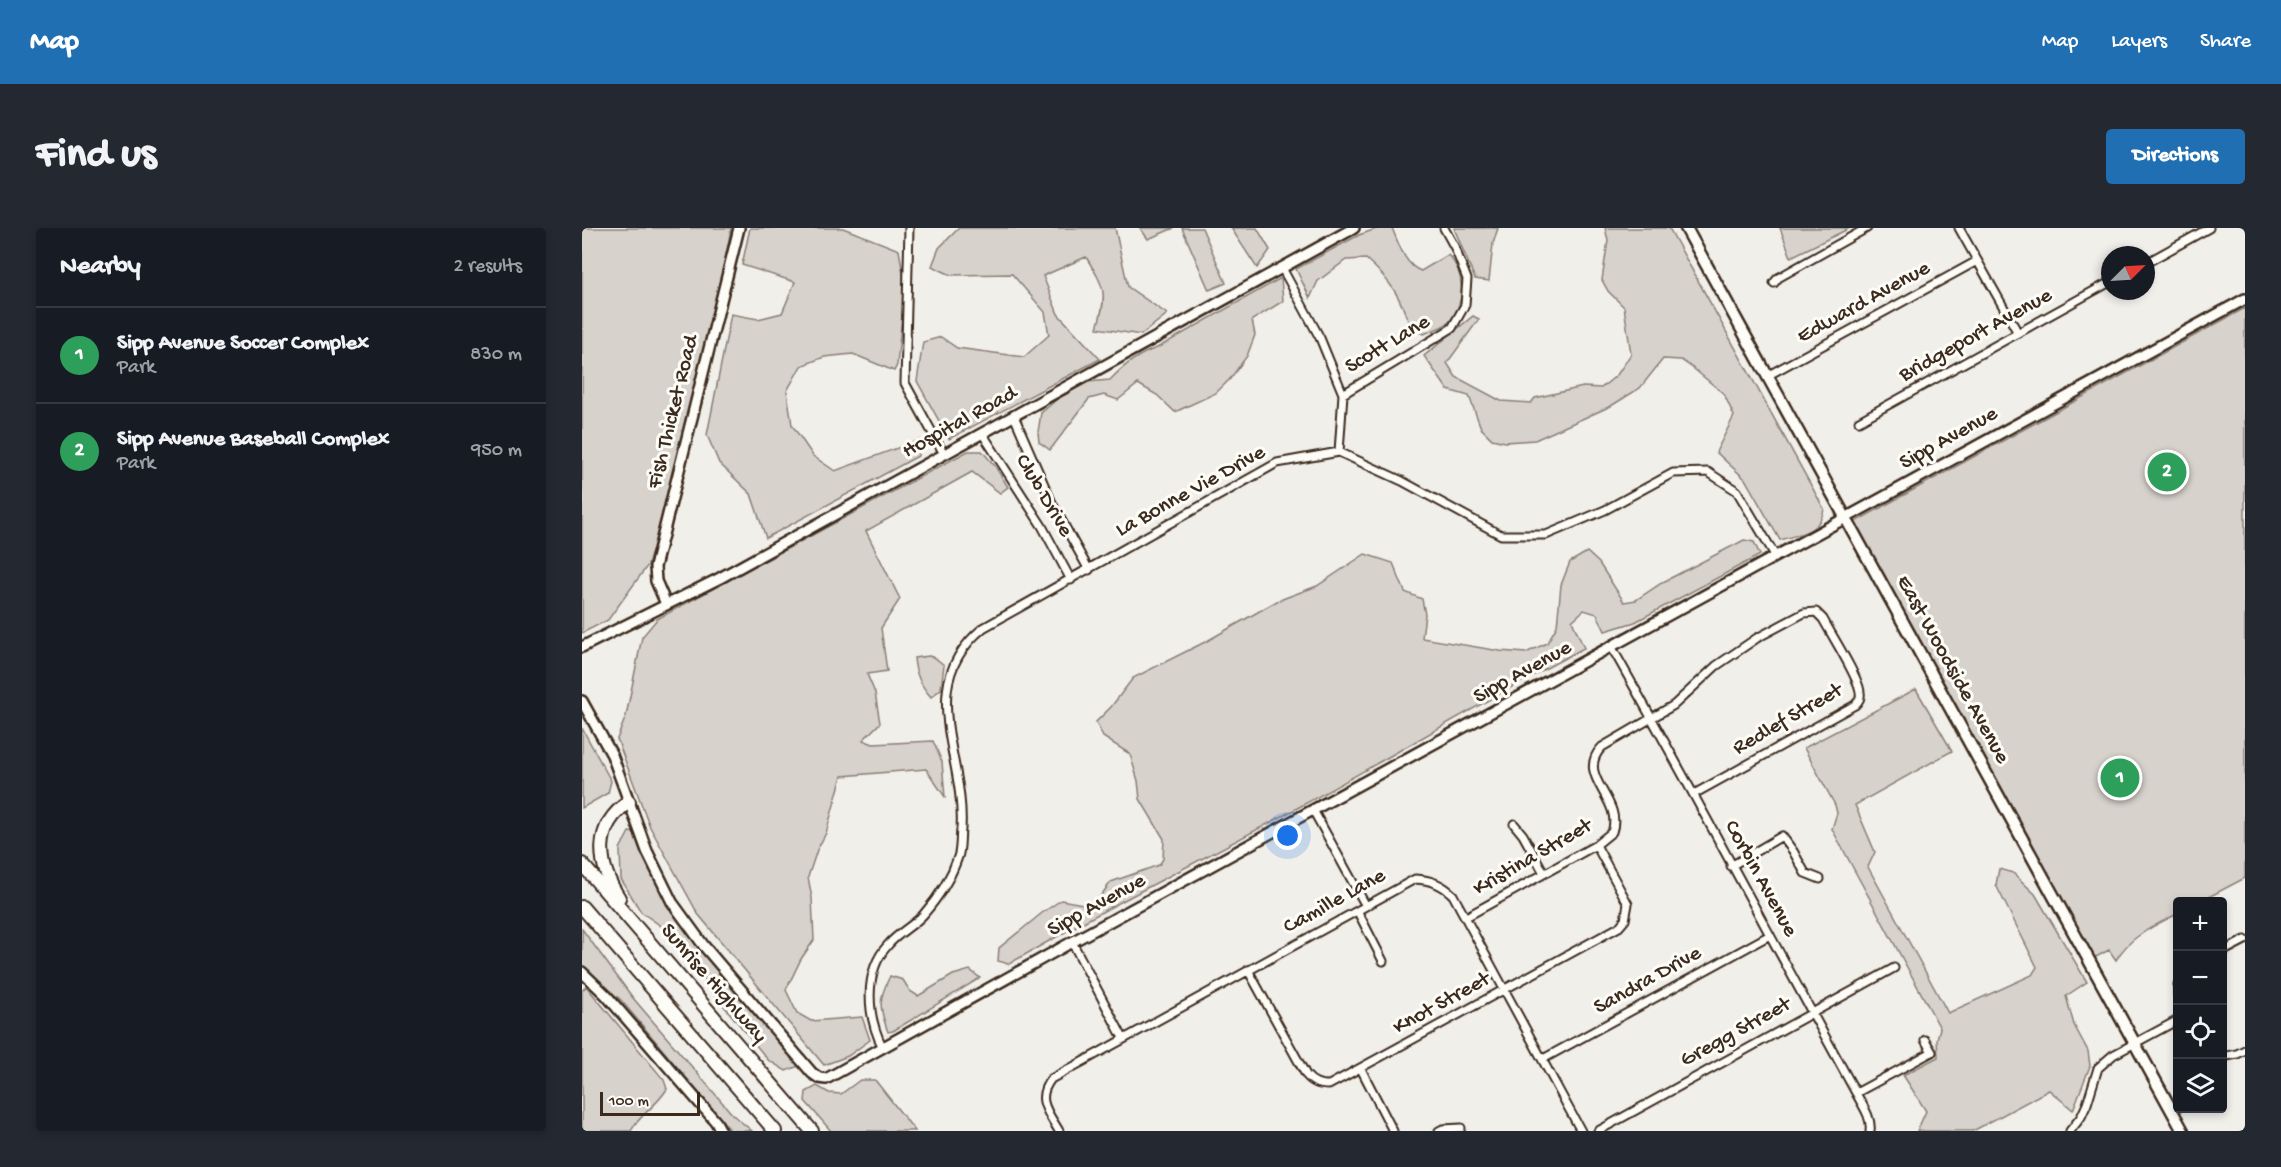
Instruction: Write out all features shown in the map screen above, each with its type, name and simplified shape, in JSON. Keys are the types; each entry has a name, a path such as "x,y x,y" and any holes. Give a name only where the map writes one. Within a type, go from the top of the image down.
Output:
{"highway":[{"path":"629,802 618,809 607,827 602,841 602,857 613,888 640,932"},
{"name":"Sunrise Highway","path":"582,864 812,1131"},
{"path":"582,907 775,1131"},
{"path":"582,915 620,951"}],"main road":[{"name":"East Woodside Avenue","path":"1686,228 2183,1131"}],"street":[{"name":"Fish Thicket Road","path":"666,604 656,581 655,567 739,228"},
{"path":"909,228 905,383 944,454"},
{"name":"Hospital Road","path":"582,647 720,578 1354,228"},
{"name":"Scott Lane","path":"1343,394 1452,328 1465,305 1467,279 1455,249 1443,228"},
{"path":"1774,283 1778,278 1867,228"},
{"path":"1959,228 2018,333"},
{"path":"2155,258 2210,228"},
{"name":"Edward Avenue","path":"1767,376 1977,261"},
{"path":"1282,268 1320,338 1343,394 1339,452 1402,482 1501,536 1546,535 1605,510 1673,473 1708,472 1737,491 1776,557"},
{"name":"Bridgeport Avenue","path":"1859,421 2101,287"},
{"name":"Sipp Avenue","path":"629,802 655,869 682,917 812,1073 819,1078 830,1078 1072,942 2245,298"},
{"path":"1014,416 1053,505 1089,570"},
{"name":"Club Drive","path":"982,433 1042,526 1071,580"},
{"name":"La Bonne Vie Drive","path":"883,1048 874,1030 870,1010 873,975 877,962 885,947 921,917 942,890 959,855 962,809 950,740 945,692 951,668 962,648 983,628 1277,463 1339,452"},
{"name":"Redlef Street","path":"1652,719 1674,705 1716,666 1757,638 1804,614 1816,612 1823,619 1859,688 1861,695 1859,701 1694,794"},
{"name":"Corbin Avenue","path":"1611,646 1856,1093 1869,1118 1870,1131"},
{"path":"582,701 605,740 629,802"},
{"name":"Kristina Street","path":"1466,917 1596,845 1612,832 1615,823 1612,807 1594,772 1592,762 1602,747 1652,719"},
{"path":"1313,810 1366,906"},
{"path":"1514,824 1523,835 1544,873"},
{"path":"1731,866 1782,836 1793,850 1804,873 1820,879"},
{"name":"Knot Street","path":"1248,970 1311,1081 1319,1085 1329,1085 1620,927 1628,911 1626,897 1596,845"},
{"name":"Camille Lane","path":"1059,1131 1042,1097 1044,1088 1051,1079 1358,912 1404,884 1415,879 1428,879 1446,888 1453,895 1503,991 1543,1059 1581,1131"},
{"path":"1358,912 1383,961"},
{"name":"Sandra Drive","path":"1543,1059 1770,935"},
{"path":"2225,951 2245,940"},
{"path":"1072,942 1123,1038"},
{"name":"Gregg Street","path":"1598,1131 1894,968"},
{"path":"582,972 606,994 716,1122 721,1131"},
{"path":"2070,1131 2087,1104 2098,1068 2113,1054 2173,1023"},
{"path":"1856,1093 1932,1052 1925,1040"},
{"path":"2227,1056 2245,1050"},
{"path":"1361,1069 1393,1131"},
{"path":"1439,1131 1461,1128"}],"shaded area":[{"path":"582,228 731,228 723,272 671,484 648,565 608,620 582,633"},
{"path":"750,228 843,228 899,250 905,285 897,365 894,371 853,354 824,357 801,366 787,391 792,425 813,456 835,471 919,440 918,456 766,538 751,494 719,463 707,435 731,314 758,319 782,313 795,282 742,265"},
{"path":"959,228 1115,228 1128,287 1167,314 1141,335 1097,328 1103,306 1103,291 1086,257 1043,276 1058,314 1100,359 949,439 917,381 923,342 941,337 957,348 1024,357 1049,335 1045,312 1012,274 951,275 932,266 939,248"},
{"path":"1140,228 1174,228 1148,239"},
{"path":"1182,228 1202,228 1226,283 1209,290"},
{"path":"1231,228 1257,228 1270,250 1257,268"},
{"path":"1379,228 1392,228 1406,259 1421,271 1448,255 1454,262 1460,278 1461,296 1459,305 1448,323 1424,334 1411,329 1394,290 1366,259 1346,260 1318,281 1310,298 1296,269 1359,235"},
{"path":"1454,228 1498,228 1493,244 1489,281 1475,279"},
{"path":"1605,228 1669,228 1824,509 1819,523 1814,527 1801,534 1780,540 1745,479 1716,452 1734,416 1724,394 1681,360 1663,359 1640,388 1611,406 1535,440 1505,442 1492,439 1481,428 1469,396 1448,390 1424,356 1473,316 1479,319 1447,363 1456,377 1501,401 1531,403 1535,398 1583,387 1601,388 1617,375 1631,354 1624,307 1608,291 1602,280 1608,240"},
{"path":"1780,228 1850,228 1791,257"},
{"path":"1281,278 1283,301 1252,320 1255,335 1247,356 1216,393 1175,412 1157,395 1138,384 1118,400 1104,395 1089,399 1050,450 1039,442 1041,413 1071,387 1087,382 1110,380 1138,357"},
{"path":"2245,308 2245,878 2209,897 2173,897 2173,916 2135,938 2116,960 2109,950 2094,958 1853,523"},
{"path":"968,451 982,451 1008,487 1000,493 972,472 866,531 900,599 881,628 887,671 867,674 875,693 880,723 863,740 873,744 933,741 942,762 945,797 926,769 842,776 826,833 817,850 808,877 812,898 814,940 801,959 786,990 797,1013 811,1021 862,1017 870,1040 848,1056 824,1065 698,914 650,827 617,739 626,716 642,637 657,619"},
{"path":"1744,540 1754,542 1760,555 1635,622 1605,631 1597,614 1584,610 1572,621 1584,648 1301,806 1009,964 998,961 999,948 1061,900 1083,904 1099,898 1111,882 1159,865 1163,859 1164,839 1140,799 1138,781 1130,754 1103,737 1096,722 1111,707 1133,678 1207,641 1277,601 1317,586 1365,554 1393,563 1405,592 1422,599 1425,614 1422,638 1526,653 1547,643 1557,626 1561,585 1570,562 1587,552 1599,563 1624,602 1636,600 1663,582"},
{"path":"929,656 944,665 941,689 931,697 919,679 914,658"},
{"path":"1916,689 1952,751 1855,805 1875,852 1868,867 1948,1013 2032,975 2037,967 1996,885 1999,869 2013,873 2035,894 2087,982 2066,996 2074,1025 2088,1051 2090,1066 2073,1110 2049,1090 1973,1131 1917,1131 1926,1111 1903,1075 1938,1057 1937,1039 1940,1028 1832,829 1837,813 1835,805 1804,748"},
{"path":"582,728 611,781 608,793 582,808"},
{"path":"629,832 634,833 656,883 685,930 799,1066 786,1071 768,1060 711,990 680,936 641,912 621,879 620,849"},
{"path":"582,929 633,998 733,1115 752,1131 731,1131 620,999 582,969"},
{"path":"970,970 980,978 888,1032 881,1004 883,991 890,976 903,980 910,991 918,996 953,975"},
{"path":"586,986 664,1080 667,1089 631,1131 582,1131 582,991"},
{"path":"860,1080 875,1080 915,1131 831,1131 805,1101 806,1092 817,1086 829,1093 841,1094"}],"place":[{"name":"Sipp Avenue Baseball Complex","path":"2167,472"},
{"name":"Sipp Avenue Soccer Complex","path":"2120,778"}]}
